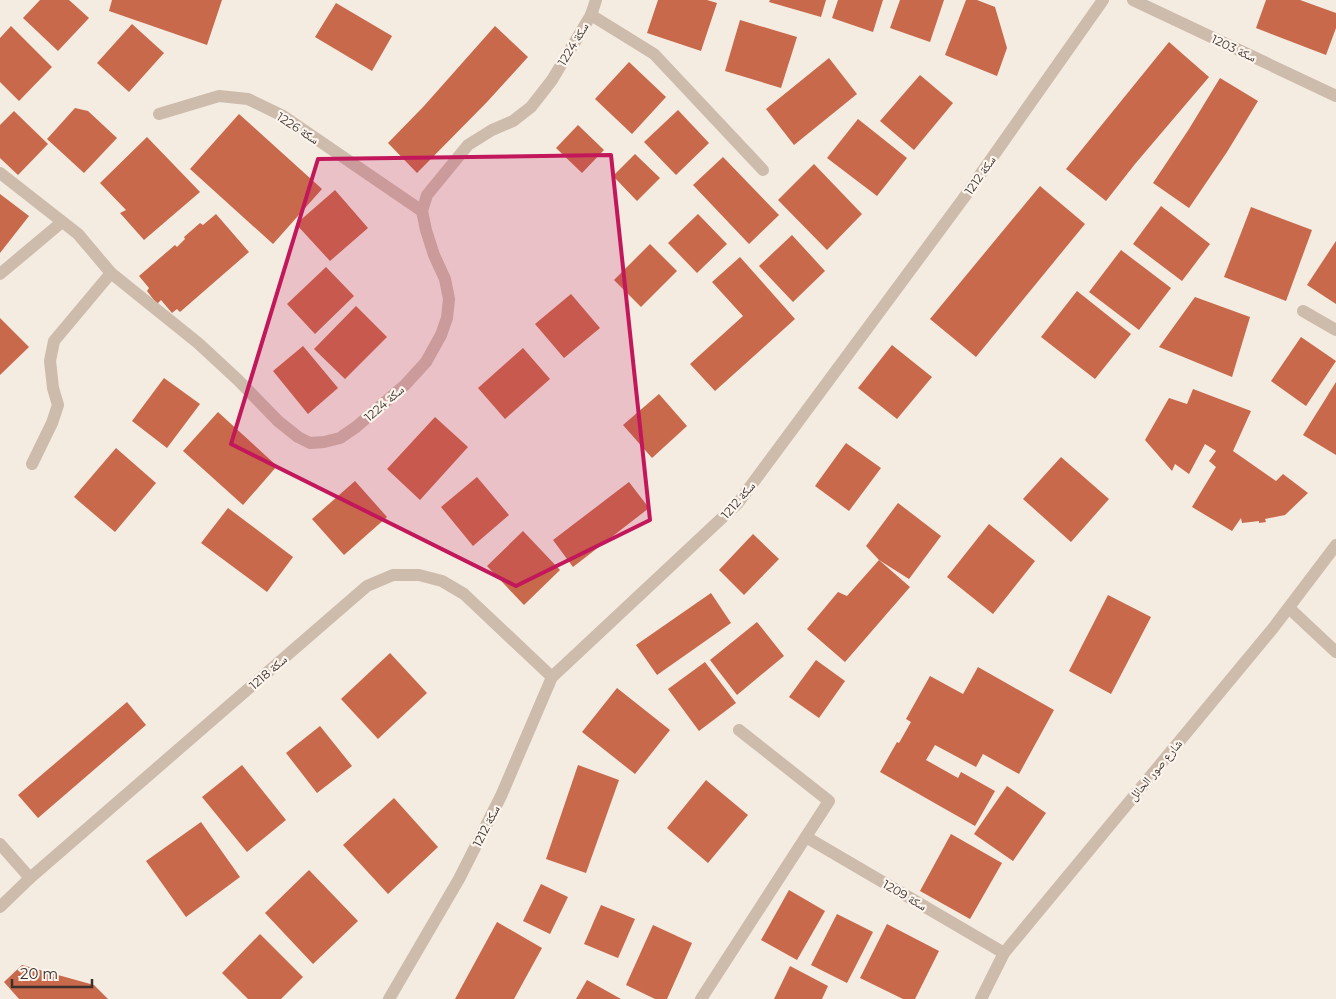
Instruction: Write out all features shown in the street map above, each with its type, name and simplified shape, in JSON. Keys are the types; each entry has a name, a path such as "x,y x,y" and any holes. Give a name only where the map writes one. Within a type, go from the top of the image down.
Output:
{"street":[{"name":"سكة 1224","path":"0,173 78,234 111,273 198,342 278,421 298,438 310,443 340,438 356,427 405,385 426,362 441,335 447,318 449,299 445,279 434,255 426,230 422,211 427,195 468,145 492,130 513,121 531,107 552,80 591,15 596,0"},
{"name":"سكة 1212","path":"389,999 459,879 501,796 552,677 738,504 964,199 1103,0"},
{"name":"سكة 1203","path":"1133,0 1336,96"},
{"path":"591,15 654,54 763,170"},
{"name":"سكة 1226","path":"159,114 219,96 248,99 283,116 422,211"},
{"path":"0,274 62,222"},
{"path":"32,464 52,423 58,405 52,388 50,361 54,340 111,273"},
{"path":"1303,311 1336,330"},
{"name":"شارع صور الحائل","path":"981,999 1004,952 1274,627 1336,545"},
{"name":"سكة 1218","path":"0,907 30,878 367,586 393,575 419,575 442,581 464,594 552,677"},
{"path":"1289,608 1336,652"},
{"path":"701,999 829,801 739,730"},
{"name":"سكة 1209","path":"806,837 1004,952"},
{"path":"0,844 30,878"}],"highlighted area":[{"path":"611,155 650,520 516,586 231,444 318,159"}],"building":[{"path":"40,0 69,0 89,18 58,51 23,18"},
{"path":"112,0 222,0 207,45 109,11"},
{"path":"658,0 707,0 717,3 701,51 647,33"},
{"path":"770,0 826,0 821,17 769,2"},
{"path":"838,0 883,0 873,32 832,18"},
{"path":"900,0 944,0 930,42 890,28"},
{"path":"966,0 977,0 995,7 1007,48 997,76 945,55"},
{"path":"1266,0 1300,0 1336,13 1336,28 1326,55 1256,28"},
{"path":"336,3 392,36 372,71 315,37"},
{"path":"740,20 797,37 781,88 725,71"},
{"path":"132,24 164,53 129,92 97,63"},
{"path":"11,26 52,67 19,101 0,82 0,38"},
{"path":"495,26 528,57 417,173 388,143 424,106"},
{"path":"1169,42 1209,77 1106,201 1066,169"},
{"path":"829,58 857,94 794,145 766,109"},
{"path":"629,62 666,97 632,134 595,99"},
{"path":"920,75 953,103 914,150 880,121"},
{"path":"1220,78 1258,101 1227,152 1189,208 1153,183"},
{"path":"75,108 88,111 117,138 84,173 47,139"},
{"path":"678,110 709,143 676,175 644,142"},
{"path":"14,111 48,144 18,175 0,158 0,125"},
{"path":"239,114 322,189 273,244 190,169"},
{"path":"858,119 907,158 877,196 827,158"},
{"path":"578,125 604,150 582,173 556,148"},
{"path":"147,137 200,192 144,240 120,213 126,210 100,183"},
{"path":"635,154 660,178 637,201 613,176"},
{"path":"723,157 779,215 749,244 693,185"},
{"path":"814,164 862,214 827,250 778,200"},
{"path":"1040,186 1085,224 976,357 930,319"},
{"path":"335,190 368,228 330,261 296,224"},
{"path":"0,194 29,216 0,253"},
{"path":"1161,206 1210,244 1182,281 1133,244"},
{"path":"1251,207 1312,230 1286,301 1224,277"},
{"path":"216,214 249,252 180,312 177,309 172,313 161,300 157,304 147,291 149,288 139,276 175,245 177,247 185,239 184,237 200,223 203,225"},
{"path":"698,214 727,244 697,273 668,243"},
{"path":"792,235 825,271 793,302 759,266"},
{"path":"1336,241 1336,304 1307,285"},
{"path":"650,244 677,271 641,307 614,280"},
{"path":"1121,250 1171,288 1139,330 1089,292"},
{"path":"740,257 795,319 715,391 690,364 743,316 712,282"},
{"path":"326,267 354,296 315,334 287,304"},
{"path":"1077,291 1131,334 1095,379 1041,337"},
{"path":"571,294 600,328 564,358 535,324"},
{"path":"1195,297 1250,317 1232,377 1159,347"},
{"path":"356,306 387,337 345,379 314,349"},
{"path":"0,318 29,347 0,375"},
{"path":"1301,337 1336,361 1306,406 1271,381"},
{"path":"892,345 932,377 897,419 858,388"},
{"path":"303,346 338,388 308,414 273,371"},
{"path":"523,348 550,379 505,419 478,388"},
{"path":"164,378 200,404 167,448 132,421"},
{"path":"1336,382 1336,455 1303,435"},
{"path":"1193,389 1251,411 1233,451 1276,481 1283,474 1308,493 1285,515 1265,519 1266,522 1259,523 1259,521 1242,523 1241,518 1232,531 1192,507 1216,467 1209,461 1216,451 1205,444 1189,474 1175,464 1172,471 1145,440 1169,398 1187,404"},
{"path":"659,394 687,426 652,458 623,425"},
{"path":"218,412 277,466 243,505 183,451"},
{"path":"435,417 468,447 420,500 387,469"},
{"path":"846,443 881,468 849,511 815,486"},
{"path":"116,448 156,483 115,532 74,497"},
{"path":"1061,457 1109,499 1071,542 1023,499"},
{"path":"477,477 509,515 473,546 441,507"},
{"path":"355,481 387,517 344,555 312,519"},
{"path":"629,482 649,508 573,567 553,540"},
{"path":"898,503 941,536 909,579 879,560 866,546"},
{"path":"228,508 293,557 267,592 201,543"},
{"path":"989,524 1035,561 993,614 947,577"},
{"path":"523,531 560,570 524,605 487,566"},
{"path":"753,534 779,559 744,595 719,570"},
{"path":"879,560 910,587 845,662 807,629 838,592 847,596"},
{"path":"711,593 731,623 657,675 636,645"},
{"path":"1108,595 1151,617 1111,694 1069,671"},
{"path":"757,622 784,656 737,695 710,660"},
{"path":"390,653 427,693 378,739 341,699"},
{"path":"816,660 845,681 819,718 789,697"},
{"path":"705,662 736,703 699,731 668,689"},
{"path":"978,667 1054,710 1019,774 983,754 976,767 935,745 926,760 958,778 961,772 995,791 975,826 880,772 911,722 906,719 930,676 963,694"},
{"path":"617,688 670,730 635,774 582,732"},
{"path":"127,702 146,725 38,818 18,795"},
{"path":"320,726 352,766 317,793 286,753"},
{"path":"242,765 286,820 247,852 202,797"},
{"path":"578,765 619,780 586,873 546,859"},
{"path":"706,780 748,815 708,863 667,828"},
{"path":"1007,786 1046,813 1013,861 974,834"},
{"path":"394,798 438,847 388,894 343,845"},
{"path":"201,822 240,877 186,917 146,861"},
{"path":"951,834 1002,863 970,919 920,891"},
{"path":"309,870 358,921 313,964 265,913"},
{"path":"541,884 568,897 550,934 523,921"},
{"path":"789,890 825,911 797,960 761,940"},
{"path":"601,905 635,919 618,958 584,944"},
{"path":"837,914 873,932 847,983 811,965"},
{"path":"497,922 542,948 514,999 455,999"},
{"path":"887,924 939,951 915,999 903,999 860,978"},
{"path":"653,925 692,943 667,999 655,999 626,985"},
{"path":"260,934 303,977 281,999 248,999 222,973"},
{"path":"22,965 94,985 108,999 19,999 4,982"},
{"path":"790,966 828,986 822,999 774,999"},
{"path":"587,980 621,999 576,999"}]}
